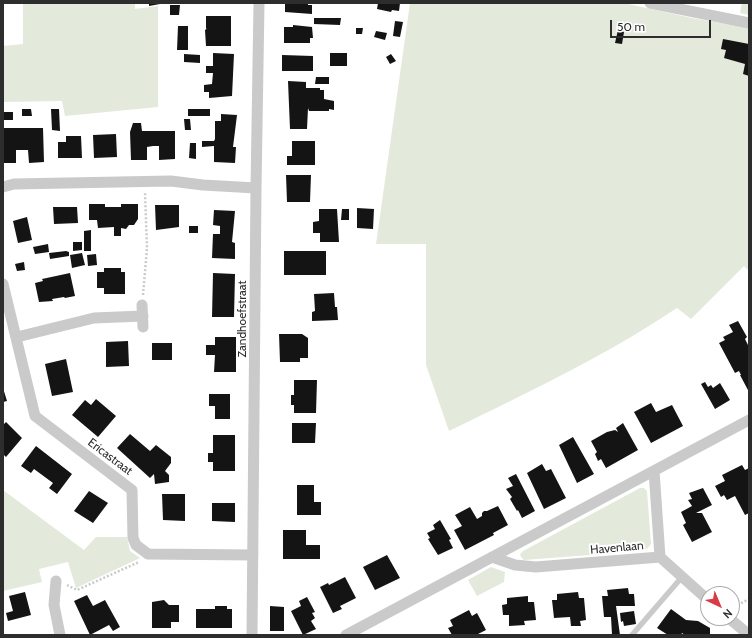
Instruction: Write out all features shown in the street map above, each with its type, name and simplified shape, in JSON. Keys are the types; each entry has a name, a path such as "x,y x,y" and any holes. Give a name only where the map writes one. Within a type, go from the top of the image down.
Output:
{"street":[{"name":"Zandhoefstraat","path":"252,635 259,3"},
{"path":"650,3 749,23"},
{"path":"3,187 14,184 170,181 203,185 256,188"},
{"name":"Ericastraat","path":"3,284 35,416 132,490 133,538 136,545 148,554"},
{"path":"17,337 94,318 143,316"},
{"path":"346,635 749,420"},
{"name":"Havenlaan","path":"492,557 515,565 536,567 660,557 654,471"},
{"path":"148,554 253,555"},
{"path":"660,557 700,593"},
{"path":"56,580 54,605 60,635"},
{"path":"738,626 749,635"}],"lane":[{"path":"632,635 682,577"}],"path":[{"path":"143,316 147,248 145,182"},
{"path":"56,580 77,590 138,562 148,554"},
{"path":"740,604 749,599"}],"green space":[{"path":"23,3 135,3 135,9 158,6 158,107 65,116 62,101 3,102 3,46 23,44"},
{"path":"410,3 624,3 692,18 749,28 749,271 744,266 691,319 677,308 650,326 594,358 449,431 426,365 426,244 376,244"},
{"path":"742,3 749,3 749,15 740,13"},
{"path":"640,488 644,488 647,491 651,544 648,548 642,551 524,560 521,557 520,554 523,551"},
{"path":"3,490 84,550 96,537 127,537 130,551 140,558 76,588 68,562 39,569 42,582 3,591"},
{"path":"491,567 505,572 504,582 477,596 468,580"}],"building":[{"path":"149,3 160,3 160,4 149,6"},
{"path":"285,3 308,3 308,5 312,5 312,14 285,12"},
{"path":"378,3 400,3 399,11 392,10 391,12 377,9"},
{"path":"170,5 180,5 179,15 170,15"},
{"path":"206,16 231,16 231,46 206,46 205,30 208,28 206,29"},
{"path":"314,18 341,18 340,25 314,24"},
{"path":"395,21 403,22 400,37 393,36"},
{"path":"619,22 625,23 624,29 618,28"},
{"path":"293,25 312,27 313,38 310,38 310,43 284,43 284,27 293,27"},
{"path":"178,26 188,26 188,50 177,50"},
{"path":"356,28 363,28 362,34 356,34"},
{"path":"618,30 624,32 622,44 615,43"},
{"path":"376,31 387,33 385,40 374,37"},
{"path":"723,39 749,44 749,76 743,74 745,64 724,58 726,50 721,49"},
{"path":"213,53 234,54 232,96 209,98 209,92 204,92 204,85 212,84 213,73 206,73 206,66 213,66"},
{"path":"330,53 347,53 347,66 330,66"},
{"path":"184,54 200,55 200,63 184,62"},
{"path":"391,54 396,61 390,64 386,57"},
{"path":"282,55 313,56 313,71 282,71"},
{"path":"316,77 329,77 329,84 315,84"},
{"path":"288,81 306,82 306,88 320,88 320,90 324,90 324,99 334,101 334,110 309,111 308,108 307,129 290,129"},
{"path":"22,109 31,109 32,116 22,116"},
{"path":"51,109 59,109 60,131 52,130"},
{"path":"188,109 210,109 210,116 188,116"},
{"path":"3,112 13,112 13,120 3,120"},
{"path":"221,114 237,115 233,147 236,147 235,163 214,162 214,146 202,147 202,141 214,141 215,121 221,121"},
{"path":"184,119 190,119 191,130 185,130"},
{"path":"133,123 141,123 142,131 175,131 175,159 159,160 159,146 153,146 147,147 147,160 131,160 130,132"},
{"path":"3,128 43,128 44,162 29,163 28,150 16,150 16,163 3,163"},
{"path":"116,134 117,157 94,158 93,135"},
{"path":"66,136 81,136 82,158 58,158 58,142 66,142"},
{"path":"292,141 315,141 315,165 287,165 287,156 292,156"},
{"path":"190,143 196,143 196,159 189,158"},
{"path":"286,175 311,175 310,202 287,202"},
{"path":"89,204 105,204 105,207 121,207 121,204 138,204 138,219 134,225 129,225 126,229 121,228 121,236 114,236 114,227 98,228 97,220 89,220"},
{"path":"155,205 179,205 179,227 156,230"},
{"path":"53,207 77,207 78,223 54,224"},
{"path":"357,208 374,209 373,229 357,228"},
{"path":"319,209 337,209 339,242 320,242 320,233 313,233 313,222 319,221"},
{"path":"342,209 349,209 349,220 341,220"},
{"path":"214,210 235,211 232,242 235,243 235,259 212,258 213,234 220,234 220,226 213,225"},
{"path":"27,217 32,240 18,243 13,221"},
{"path":"189,226 198,226 198,233 189,233"},
{"path":"91,230 91,251 84,251 84,231"},
{"path":"73,242 82,242 82,250 73,251"},
{"path":"48,244 49,252 35,254 33,247"},
{"path":"284,251 326,251 326,275 284,275"},
{"path":"69,252 69,256 50,259 49,253"},
{"path":"82,253 85,265 72,268 70,255"},
{"path":"96,254 97,265 88,266 87,255"},
{"path":"24,262 25,270 17,271 15,264"},
{"path":"104,268 121,268 121,272 125,272 125,294 104,294 104,288 97,288 97,272 104,272"},
{"path":"70,273 75,296 52,299 53,301 39,302 35,283 43,281 42,279"},
{"path":"213,273 235,274 234,317 212,317"},
{"path":"334,293 338,320 312,321 312,312 315,311 314,294"},
{"path":"738,321 747,337 745,339 749,347 749,392 739,371 735,373 719,343 725,340 723,337 733,332 729,325"},
{"path":"279,334 302,334 308,338 308,358 300,358 300,362 280,362"},
{"path":"215,337 236,337 236,372 214,372 215,355 206,355 206,345 215,345"},
{"path":"128,341 129,366 106,367 106,342"},
{"path":"152,343 172,343 172,360 152,360"},
{"path":"66,359 73,392 52,396 45,364"},
{"path":"294,380 317,380 316,413 294,413 294,405 291,405 291,395 294,395"},
{"path":"705,382 708,387 711,385 713,388 720,383 730,400 715,409 701,384"},
{"path":"3,388 7,401 3,402"},
{"path":"209,394 230,394 230,419 215,419 215,406 209,406"},
{"path":"96,399 116,416 98,437 72,415 85,400 91,405"},
{"path":"651,403 656,412 672,405 683,426 651,443 634,412"},
{"path":"6,422 22,438 6,457 3,454 3,425"},
{"path":"292,423 316,423 315,443 292,443"},
{"path":"623,423 638,450 606,468 601,459 598,461 595,454 597,452 591,441 607,432 615,430 618,432 616,428"},
{"path":"130,434 150,451 156,445 171,457 171,463 165,471 169,475 169,482 155,484 154,474 150,478 117,448"},
{"path":"213,435 235,435 235,471 213,471 213,462 208,462 208,453 213,453"},
{"path":"573,437 594,474 577,483 559,445"},
{"path":"36,446 72,474 57,494 49,488 53,483 34,469 31,473 21,466"},
{"path":"542,464 546,471 551,469 566,498 544,509 527,473"},
{"path":"742,465 745,470 749,468 749,513 745,515 735,496 727,500 724,495 721,497 715,486 725,481 722,475"},
{"path":"516,474 535,511 522,518 510,499 512,497 506,489 513,486 508,478"},
{"path":"297,485 314,485 314,502 321,502 321,515 297,515"},
{"path":"703,488 712,505 696,513 702,513 712,532 692,542 683,525 686,523 681,512 692,506 688,500 692,499 689,493"},
{"path":"89,491 108,503 93,523 74,511"},
{"path":"162,494 185,494 185,521 163,520"},
{"path":"212,503 235,503 235,522 212,521"},
{"path":"498,506 508,525 493,533 494,535 465,550 454,530 462,526 455,515 470,507 477,519 482,516 484,511"},
{"path":"440,520 451,539 449,540 453,548 438,555 428,539 430,538 427,533 435,529 433,525"},
{"path":"283,530 306,530 306,545 320,545 320,559 283,559"},
{"path":"387,555 400,578 375,590 363,567"},
{"path":"345,577 356,598 340,606 342,609 333,613 320,587 328,583 329,585"},
{"path":"628,588 629,594 634,594 635,606 616,606 620,635 612,635 611,617 604,617 602,596 608,596 607,590"},
{"path":"25,592 31,615 8,621 6,613 13,611 9,596"},
{"path":"578,592 579,598 584,598 586,620 580,621 581,626 571,626 570,617 554,618 552,600 557,600 557,594"},
{"path":"87,595 93,606 105,600 120,627 113,631 109,625 90,635 74,601"},
{"path":"528,596 528,602 534,602 536,620 524,621 525,625 509,626 509,615 503,615 502,605 507,604 507,598"},
{"path":"307,597 315,612 312,613 315,618 311,621 316,629 303,635 291,611 301,606 299,601"},
{"path":"164,600 169,605 179,605 179,622 171,622 171,628 152,628 152,602"},
{"path":"215,606 227,606 227,609 232,609 232,628 196,628 196,609 215,609"},
{"path":"270,606 284,607 284,631 270,631"},
{"path":"671,609 686,620 698,621 700,622 700,626 707,626 710,628 710,635 685,635 682,633 681,635 668,635 657,628"},
{"path":"469,610 472,616 477,613 486,630 476,635 452,635 448,628 453,626 450,620"},
{"path":"634,611 636,624 624,626 623,621 621,622 620,613"}]}
